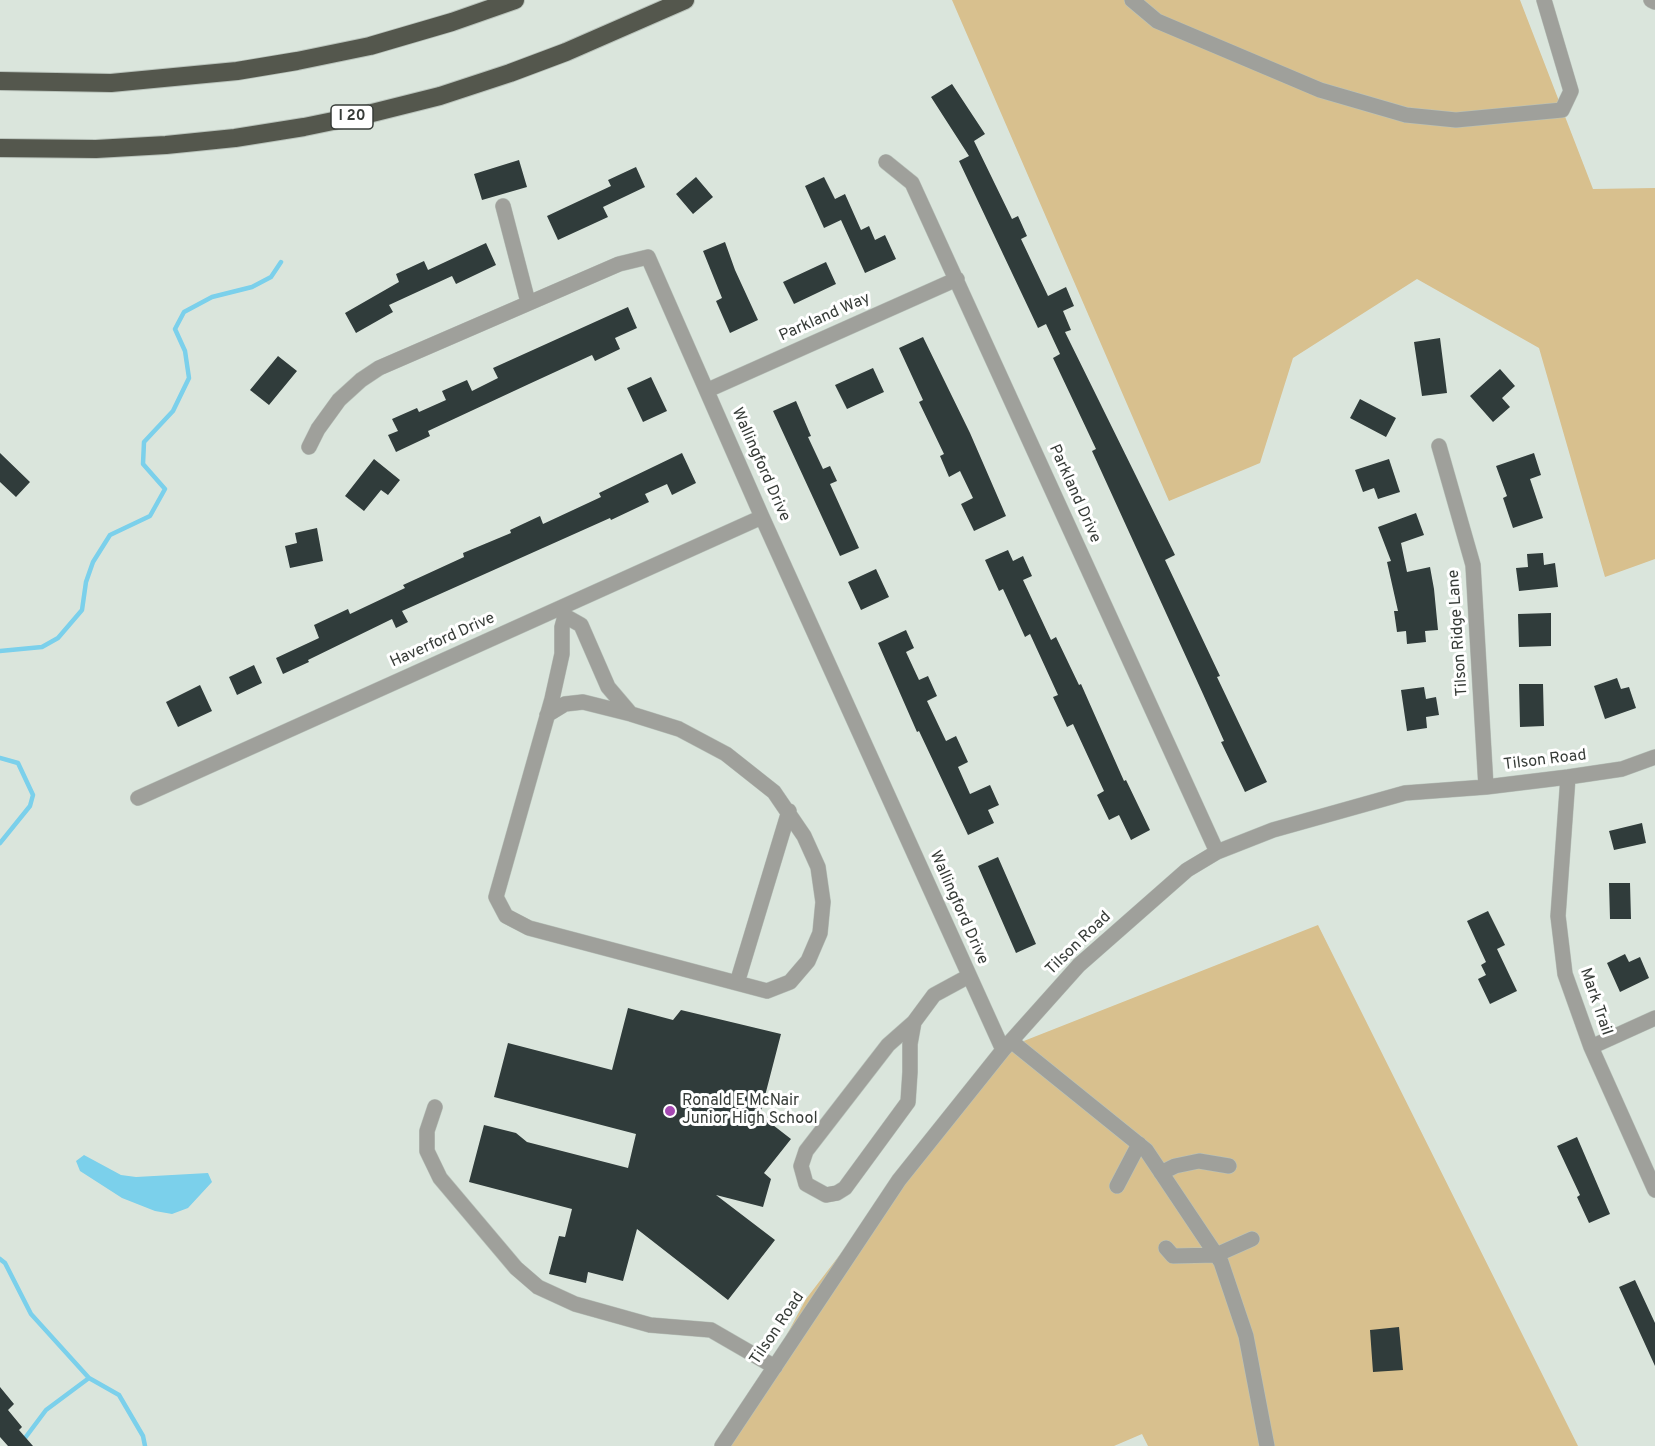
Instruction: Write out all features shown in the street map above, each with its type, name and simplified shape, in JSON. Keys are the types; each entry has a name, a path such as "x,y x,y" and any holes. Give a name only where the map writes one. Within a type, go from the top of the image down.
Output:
{"highway":[{"path":"0,81 111,83 237,70 297,61 380,43 452,22 515,0"},
{"name":"I 20","path":"0,148 166,145 258,134 372,113 440,96 510,73 566,52 685,0"}],"street":[{"path":"1132,0 1157,21 1320,90 1406,116 1456,120 1562,110 1571,91 1544,0"},
{"path":"1651,0 1655,2"},
{"name":"Parkland Drive","path":"886,162 912,183 1217,852"},
{"path":"502,206 528,302"},
{"name":"Wallingford Drive","path":"309,447 318,429 339,400 361,380 380,368 528,302 620,264 648,257 762,517 969,976 1007,1045"},
{"name":"Parkland Way","path":"708,390 957,279"},
{"name":"Tilson Ridge Lane","path":"1439,446 1473,565 1486,787"},
{"name":"Haverford Drive","path":"138,798 562,612 762,517"},
{"path":"562,612 580,625 608,687 631,714"},
{"path":"547,716 565,704 584,702 679,729 726,754 774,792 804,836 818,867 823,902 820,933 808,961 790,982 767,991 529,928 506,916 496,897 562,654 562,612"},
{"name":"Tilson Road","path":"722,1446 899,1180 1007,1045 1079,964 1187,870 1217,852 1273,830 1405,793 1486,787 1568,777 1622,769 1655,757"},
{"name":"Mark Trail","path":"1568,777 1558,916 1565,974 1591,1047 1655,1190"},
{"path":"737,983 789,811"},
{"path":"914,1022 910,1044 908,1102 846,1188 826,1195 806,1184 801,1166 806,1151 888,1045 914,1022 934,995 969,976"},
{"path":"1591,1047 1655,1018"},
{"path":"1007,1045 1146,1150 1221,1262 1246,1336 1267,1446"},
{"path":"435,1107 427,1131 426,1151 440,1178 516,1268 538,1287 575,1304 651,1325 711,1330 775,1367"},
{"path":"1117,1186 1139,1144"},
{"path":"1161,1173 1174,1166 1199,1161 1229,1166"},
{"path":"1166,1248 1173,1256 1216,1255 1252,1239"}],"shaded area":[{"path":"952,0 1520,0 1593,189 1655,188 1655,559 1605,577 1539,348 1417,279 1293,358 1260,463 1169,501"},
{"path":"1318,925 1578,1446 1148,1446 1142,1434 1114,1446 727,1446 806,1299 926,1142 1006,1048"}],"water":[{"path":"84,1155 121,1175 136,1177 208,1173 212,1182 188,1208 172,1214 155,1211 122,1198 80,1171 76,1161"}],"building":[{"path":"952,84 985,134 974,141 1012,219 1018,216 1027,236 1021,239 1048,296 1066,287 1074,306 1063,311 1071,330 1065,332 1175,555 1165,560 1267,782 1245,792 1092,451 1096,449 1053,358 1060,354 1046,324 1038,328 959,161 969,156 931,97"},
{"path":"519,160 527,187 482,200 474,174"},
{"path":"636,167 645,187 603,207 608,217 558,240 547,216 611,186 608,180"},
{"path":"696,177 713,197 693,214 676,194"},
{"path":"824,177 835,199 845,194 861,230 869,226 875,240 885,235 896,259 865,273 841,220 824,228 805,186"},
{"path":"725,242 758,320 730,333 716,301 722,298 703,251"},
{"path":"486,243 496,265 456,284 452,276 389,305 393,312 356,333 345,313 399,282 396,274 424,261 428,270"},
{"path":"826,262 836,284 794,304 783,282"},
{"path":"628,307 637,328 615,338 620,349 595,361 592,355 428,431 430,436 396,452 388,435 398,431 392,419 417,408 419,412 446,400 442,391 467,380 472,391 498,378 493,368"},
{"path":"923,337 970,433 1006,516 974,531 961,504 973,498 960,471 949,477 940,456 944,454 919,402 923,400 899,348"},
{"path":"1440,338 1447,393 1422,396 1414,342"},
{"path":"278,356 297,371 269,405 250,390"},
{"path":"873,368 884,392 847,409 835,385"},
{"path":"1500,369 1515,386 1502,398 1510,407 1493,422 1470,396"},
{"path":"651,377 667,411 643,422 627,388"},
{"path":"1360,399 1396,418 1386,437 1350,418"},
{"path":"796,401 811,436 808,437 823,469 830,466 837,481 830,484 859,548 840,556 773,411"},
{"path":"0,453 30,482 16,497 0,482"},
{"path":"682,453 696,483 672,495 667,484 645,494 649,502 402,611 408,622 396,628 392,619 283,674 276,658 319,638 314,625 348,609 350,614 405,588 403,585 464,557 463,553 511,533 510,530 540,516 543,524 601,497 599,493"},
{"path":"1534,453 1541,475 1530,479 1543,518 1513,528 1503,498 1507,496 1496,466"},
{"path":"374,459 400,480 388,495 381,490 364,511 345,496"},
{"path":"1389,459 1400,492 1378,499 1374,488 1363,492 1355,470"},
{"path":"1416,513 1424,535 1401,543 1407,572 1430,567 1438,630 1425,631 1426,642 1407,644 1406,631 1397,632 1394,611 1398,611 1387,562 1391,561 1378,527"},
{"path":"317,528 323,561 290,568 285,546 297,543 295,533"},
{"path":"1008,550 1013,561 1023,556 1032,576 1023,580 1051,640 1056,637 1079,685 1081,684 1124,781 1126,780 1150,830 1131,840 1119,815 1109,820 1097,795 1104,791 1073,724 1067,727 1053,697 1058,695 1030,634 1025,637 1003,589 999,591 985,560"},
{"path":"1543,553 1544,565 1555,563 1558,587 1519,591 1516,568 1528,567 1527,554"},
{"path":"876,569 889,597 861,610 848,582"},
{"path":"1551,613 1551,646 1519,647 1518,614"},
{"path":"906,630 914,648 906,652 919,680 928,676 937,696 927,701 946,741 956,736 968,762 958,767 970,794 990,785 999,805 988,810 994,823 968,835 919,731 917,732 878,643"},
{"path":"254,665 262,683 237,695 229,677"},
{"path":"1617,678 1621,689 1629,687 1636,708 1605,719 1594,686"},
{"path":"1519,684 1543,684 1544,726 1520,727"},
{"path":"200,685 212,711 178,727 166,702"},
{"path":"1424,687 1426,699 1436,697 1439,715 1426,717 1427,728 1407,731 1401,690"},
{"path":"1642,823 1646,843 1614,850 1609,831"},
{"path":"998,857 1036,944 1016,953 978,866"},
{"path":"1609,883 1630,883 1631,919 1610,919"},
{"path":"1488,911 1505,945 1497,949 1517,991 1490,1004 1478,979 1486,975 1481,965 1486,962 1467,921"},
{"path":"1625,954 1629,962 1640,957 1649,978 1620,992 1607,963"},
{"path":"628,1008 673,1020 681,1010 781,1034 760,1115 791,1139 764,1173 771,1179 763,1207 716,1195 775,1240 728,1300 637,1229 623,1281 588,1272 586,1283 549,1274 559,1236 565,1237 572,1209 469,1182 484,1125 516,1133 527,1142 628,1168 636,1134 494,1097 508,1043 612,1070"},
{"path":"1577,1137 1610,1214 1589,1223 1577,1197 1580,1195 1557,1146"},
{"path":"1635,1280 1655,1323 1655,1366 1619,1287"},
{"path":"1399,1327 1403,1370 1373,1372 1370,1330"},
{"path":"0,1387 14,1404 8,1410 22,1427 19,1430 33,1446 8,1446 0,1437"}],"waterway":[{"path":"0,651 42,647 58,638 82,610 86,582 93,562 110,535 150,516 165,489 143,464 144,442 173,411 189,378 185,351 175,329 184,312 212,297 252,287 271,277 281,262"},
{"path":"0,758 18,763 33,795 30,806 0,843"},
{"path":"0,1259 5,1263 31,1314 89,1378 119,1395 143,1436 145,1446"},
{"path":"19,1446 46,1410 89,1378"}],"place":[{"name":"Ronald E McNair Junior High School","path":"670,1111"}]}
